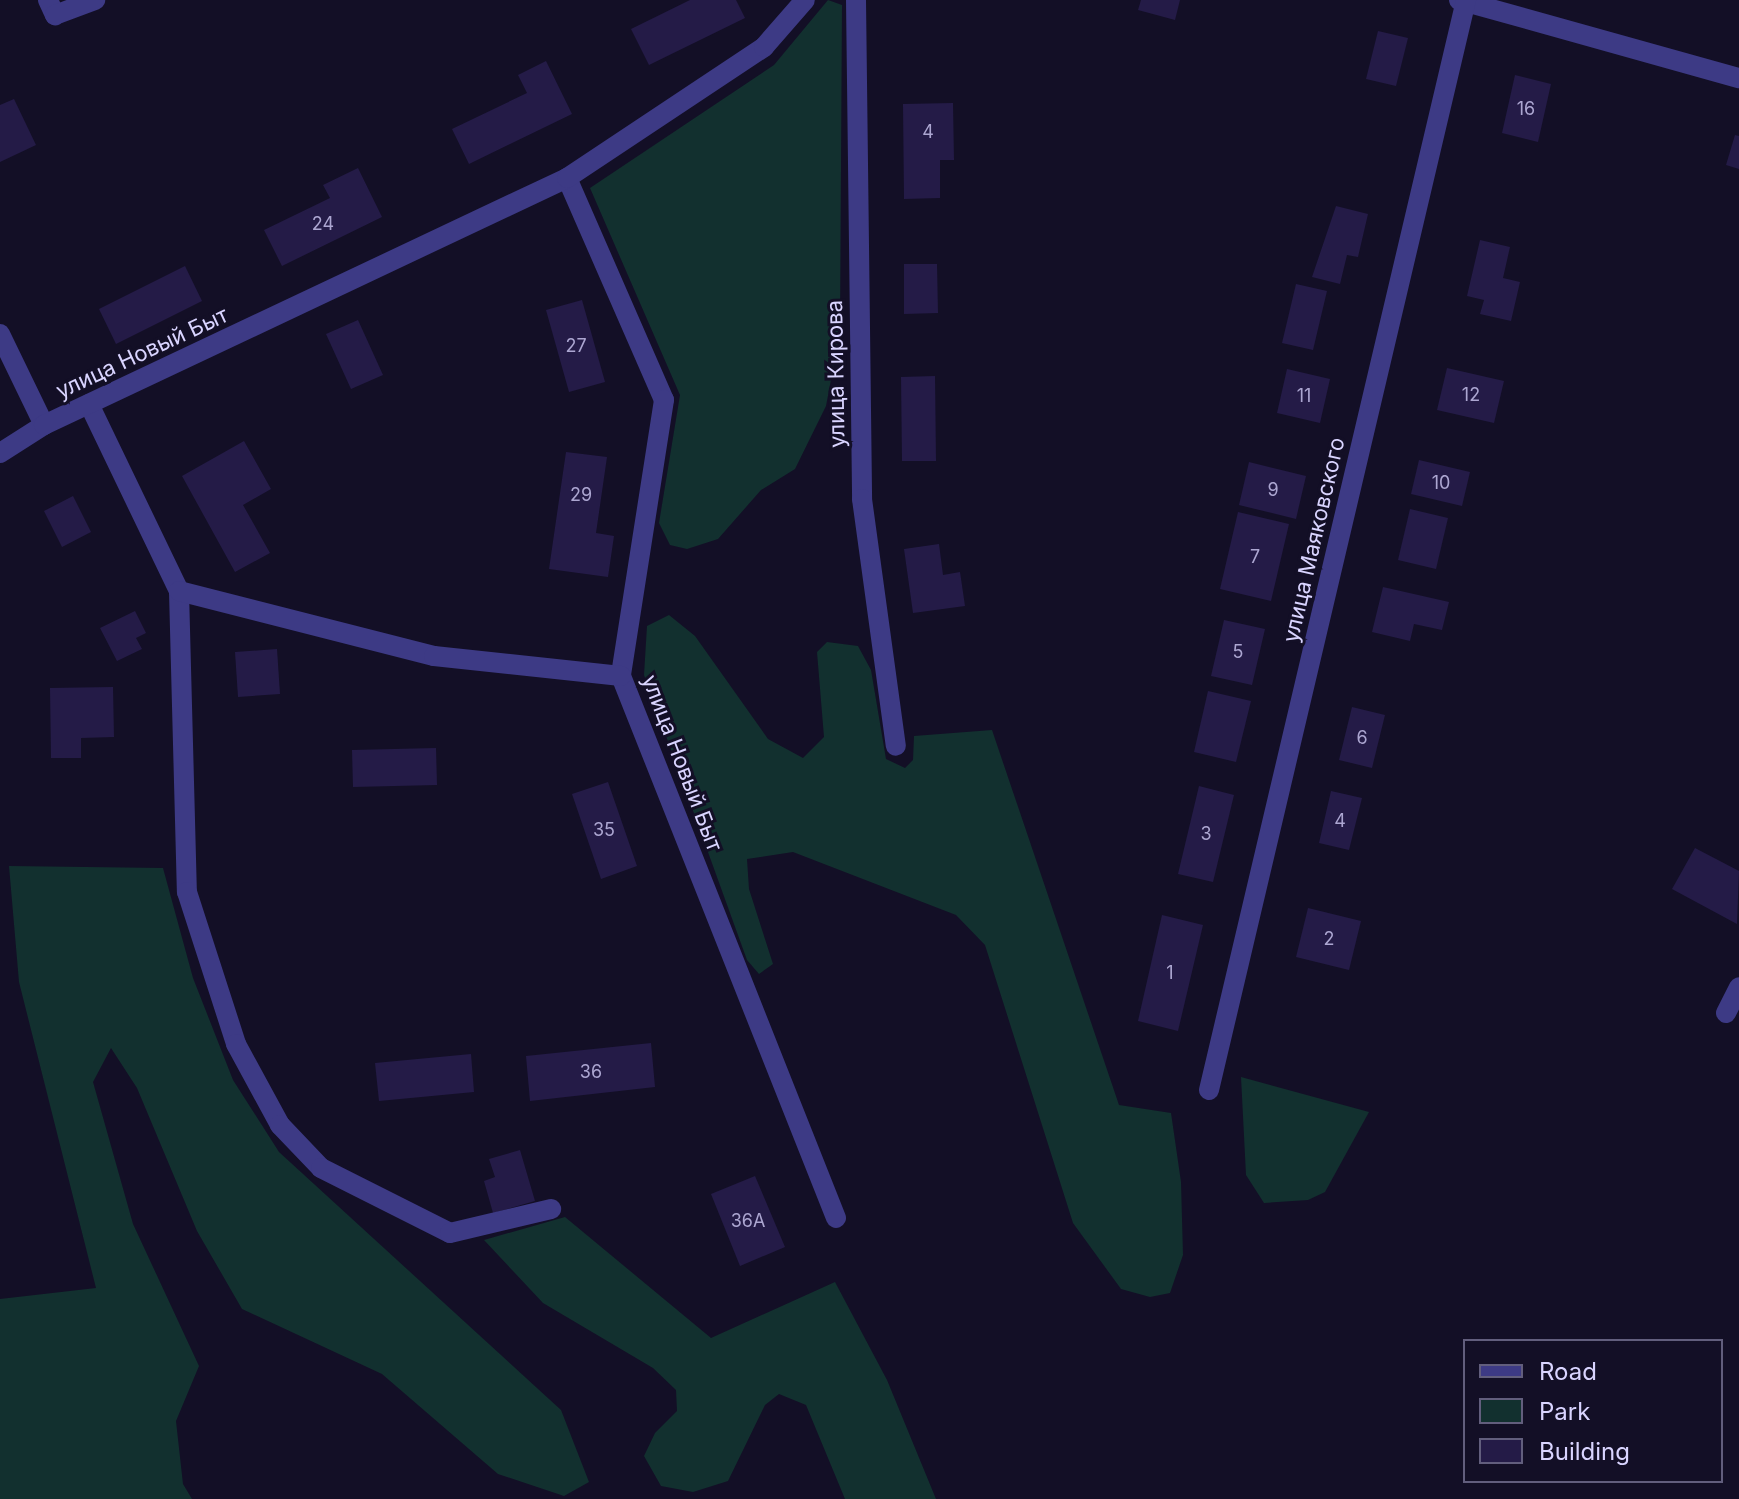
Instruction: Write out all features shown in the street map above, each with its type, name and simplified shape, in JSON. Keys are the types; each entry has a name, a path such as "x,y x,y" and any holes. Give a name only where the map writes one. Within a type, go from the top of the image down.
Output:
{"street":[{"path":"48,0 55,15 95,0"},
{"name":"улица Новый Быт","path":"0,453 44,425 567,178 764,47 805,0"},
{"name":"улица Кирова","path":"856,0 862,499 896,746"},
{"path":"1464,1 1739,78"},
{"name":"улица Маяковского","path":"1209,1090 1464,1"},
{"name":"улица Новый Быт","path":"567,178 664,400 621,676 836,1218"},
{"path":"0,334 44,425"},
{"path":"89,404 179,591 187,892 236,1044 280,1125 321,1168 450,1233 551,1209"},
{"path":"179,591 434,656 621,676"},
{"path":"1726,1013 1739,987"}],"green space":[{"path":"828,0 842,5 840,332 826,406 795,469 761,490 718,539 687,549 670,545 659,523 680,395 590,188 774,65"},
{"path":"669,615 695,636 768,739 803,758 824,737 817,652 827,642 858,646 871,670 886,759 905,768 913,760 914,736 992,730 1119,1105 1171,1113 1181,1182 1183,1255 1170,1293 1150,1297 1121,1289 1073,1223 985,945 956,915 793,852 747,859 749,889 773,964 759,974 747,960 644,675 647,626"},
{"path":"9,866 163,868 193,978 233,1080 279,1152 561,1410 589,1482 564,1496 498,1474 382,1374 242,1309 197,1231 137,1088 111,1048 93,1082 133,1224 199,1366 176,1421 183,1484 192,1499 0,1499 0,1299 96,1288 19,982"},
{"path":"1241,1077 1369,1112 1325,1192 1308,1200 1264,1203 1246,1175"},
{"path":"565,1217 711,1338 835,1282 887,1380 936,1499 845,1499 806,1405 779,1394 765,1405 728,1481 693,1492 661,1486 644,1456 655,1433 677,1411 676,1390 653,1368 543,1303 484,1240"}],"building":[{"path":"690,0 736,0 745,18 649,65 631,29"},
{"path":"1141,0 1180,0 1175,20 1138,10"},
{"path":"1378,31 1408,38 1396,86 1366,79"},
{"path":"546,61 572,114 469,164 452,129 527,93 518,75"},
{"path":"1515,75 1551,84 1538,142 1502,133"},
{"path":"14,99 36,145 0,162 0,105"},
{"path":"953,103 954,160 940,160 940,198 904,199 903,104"},
{"path":"1735,135 1739,136 1739,169 1726,165"},
{"path":"358,168 382,217 282,266 264,230 330,198 323,185"},
{"path":"1336,206 1368,214 1358,257 1347,255 1340,284 1312,277"},
{"path":"1480,240 1510,247 1503,278 1520,282 1511,321 1480,314 1484,300 1467,296"},
{"path":"904,264 937,264 938,313 904,314"},
{"path":"185,266 202,301 116,344 99,309"},
{"path":"1296,284 1327,291 1313,350 1282,343"},
{"path":"582,300 605,382 569,392 546,310"},
{"path":"358,320 383,375 351,389 326,334"},
{"path":"1447,368 1504,381 1494,423 1437,410"},
{"path":"1287,369 1330,379 1320,423 1277,413"},
{"path":"935,376 936,461 902,461 901,377"},
{"path":"244,441 271,489 243,505 270,553 235,572 182,476"},
{"path":"566,452 607,457 596,533 614,536 608,577 549,569"},
{"path":"1419,460 1470,472 1462,506 1411,494"},
{"path":"1249,462 1306,476 1296,519 1239,505"},
{"path":"73,496 91,532 62,547 44,511"},
{"path":"1410,509 1448,518 1436,569 1398,560"},
{"path":"1238,512 1289,524 1271,601 1220,589"},
{"path":"939,544 943,575 960,572 965,606 913,613 904,549"},
{"path":"1383,587 1449,602 1442,630 1414,624 1410,641 1372,632"},
{"path":"135,611 146,633 136,638 142,649 117,661 100,628"},
{"path":"1224,620 1265,629 1252,685 1211,676"},
{"path":"277,649 280,694 238,697 235,652"},
{"path":"113,687 114,737 81,738 81,758 51,758 50,688"},
{"path":"1208,691 1251,701 1236,762 1194,752"},
{"path":"1352,707 1385,715 1372,768 1339,760"},
{"path":"436,748 437,785 353,787 352,750"},
{"path":"608,782 637,866 601,879 572,794"},
{"path":"1199,786 1234,795 1213,882 1178,874"},
{"path":"1331,791 1362,798 1349,850 1319,843"},
{"path":"1695,848 1739,871 1737,924 1672,889"},
{"path":"1308,908 1361,921 1349,970 1296,957"},
{"path":"1162,915 1203,925 1178,1031 1138,1021"},
{"path":"651,1043 655,1087 530,1101 526,1056"},
{"path":"471,1054 474,1092 379,1101 375,1063"},
{"path":"520,1150 535,1201 493,1213 484,1181 495,1177 489,1159"},
{"path":"755,1176 785,1247 740,1266 711,1194"}]}
